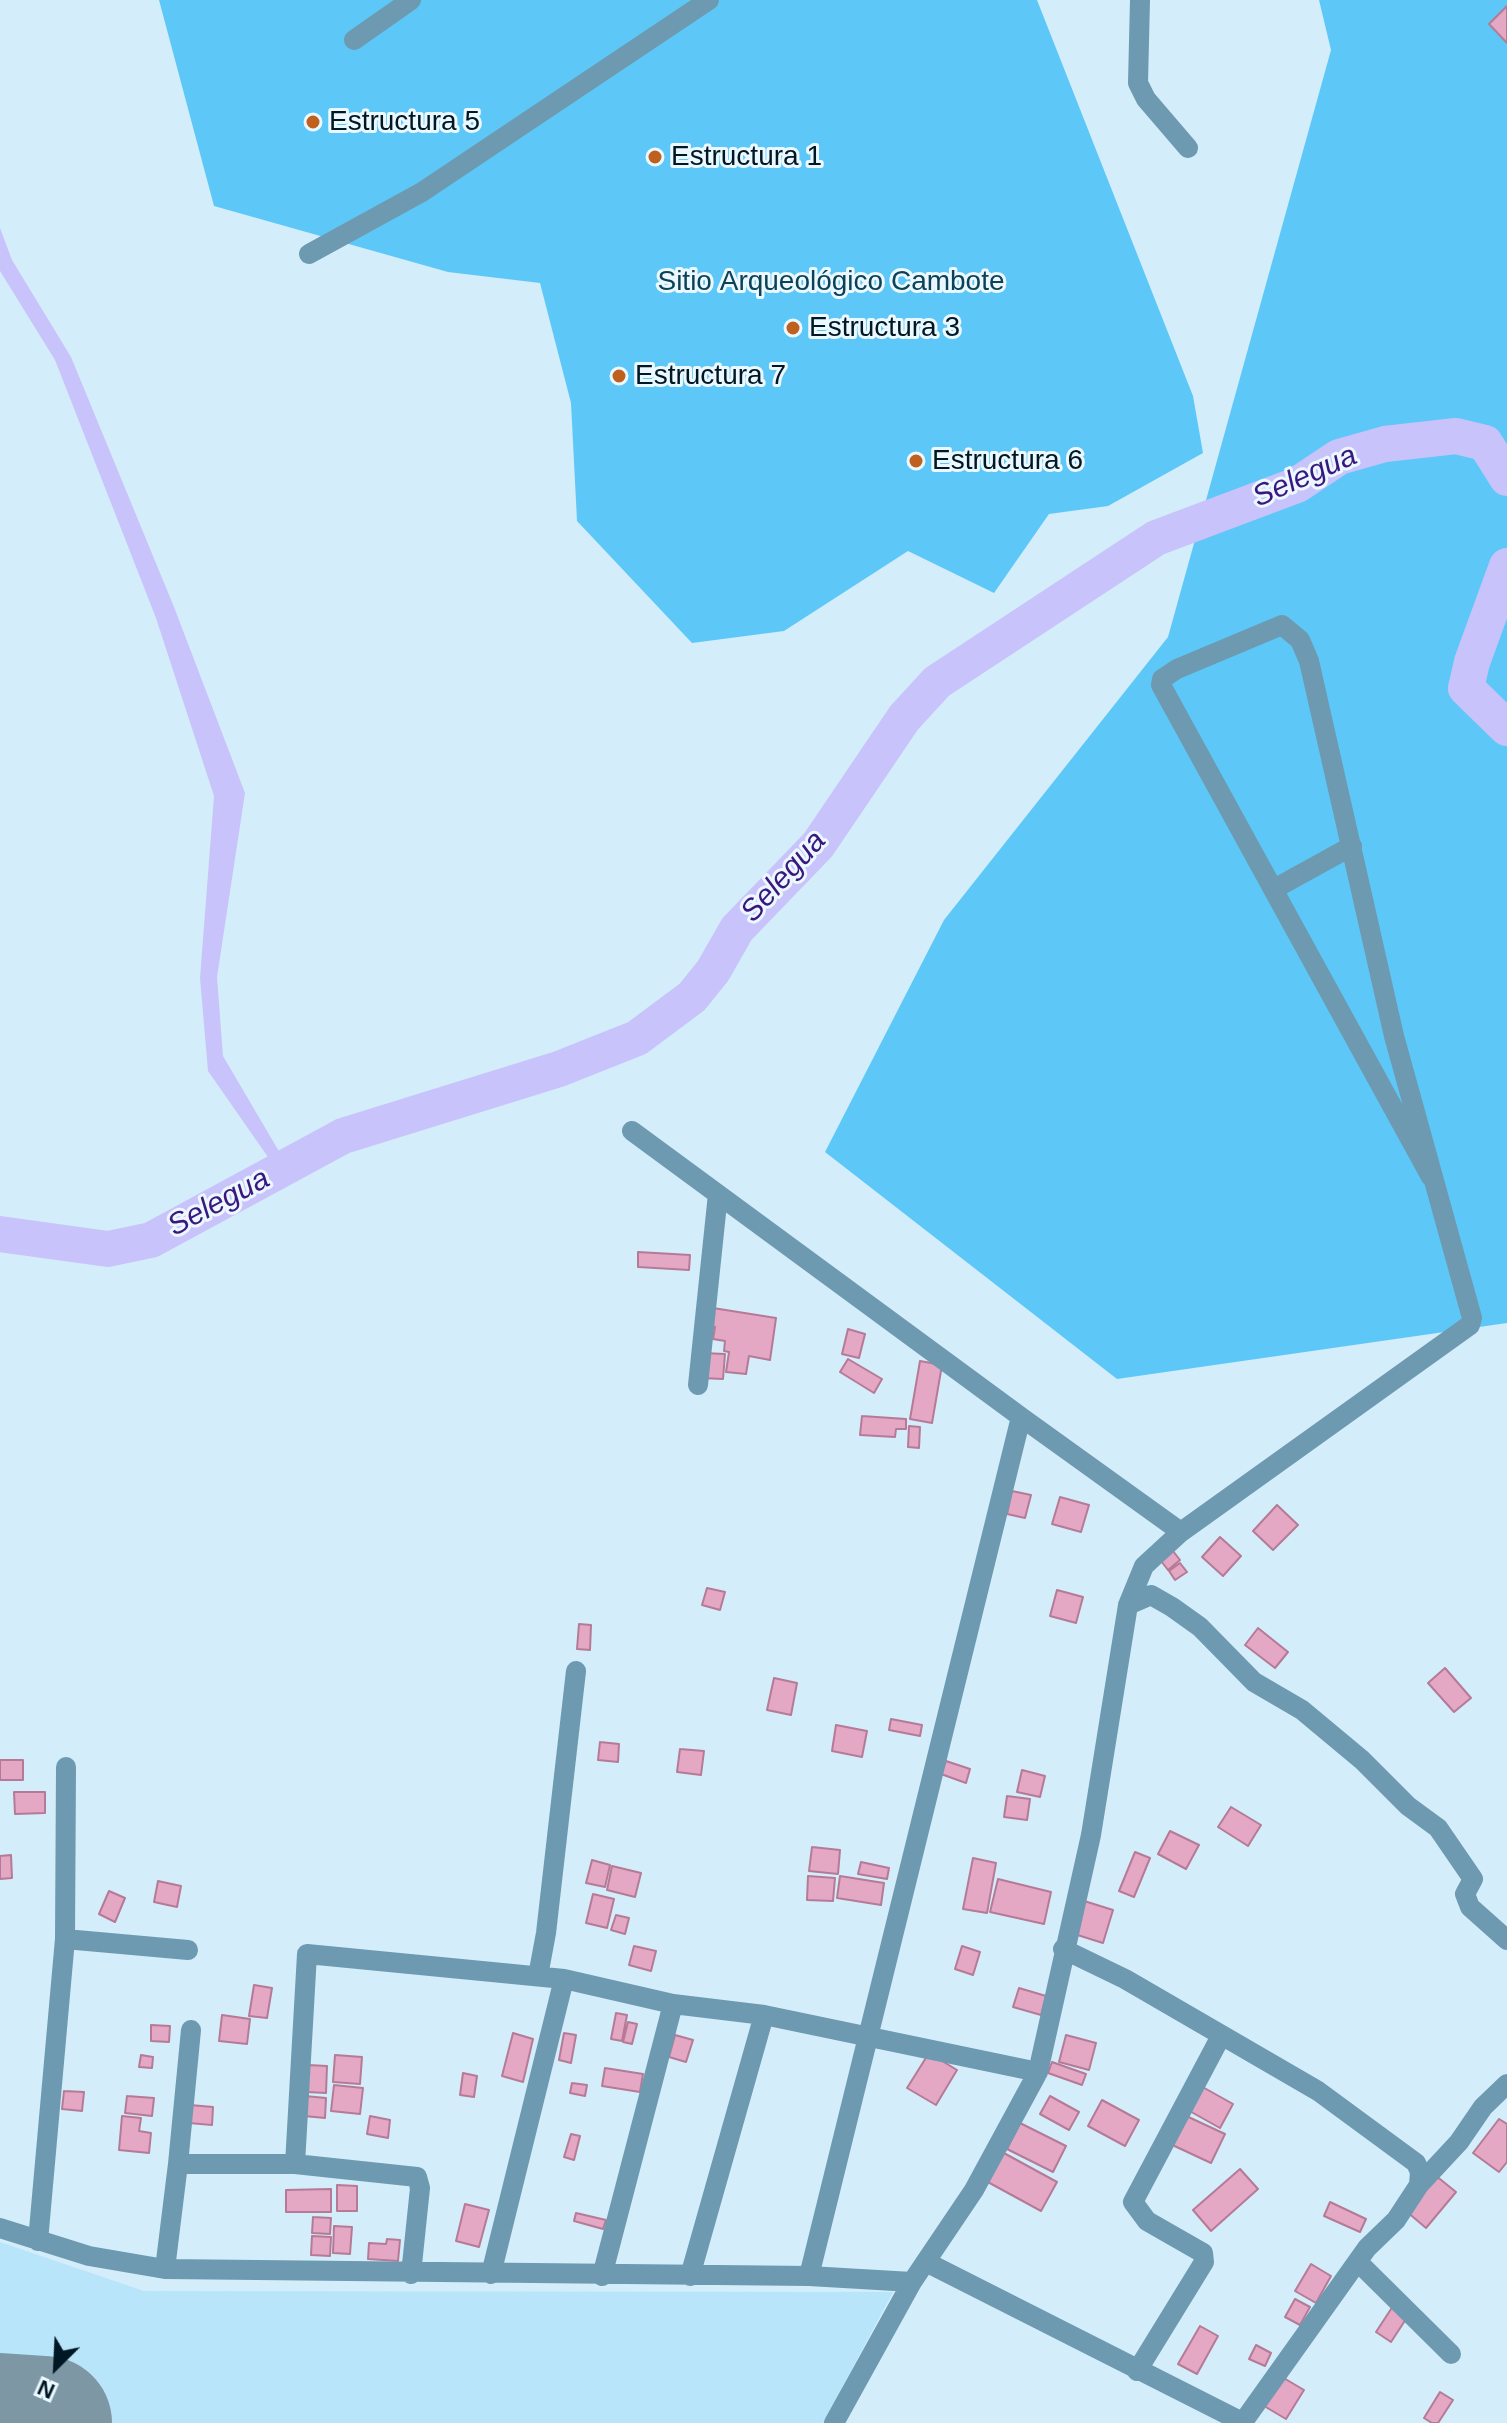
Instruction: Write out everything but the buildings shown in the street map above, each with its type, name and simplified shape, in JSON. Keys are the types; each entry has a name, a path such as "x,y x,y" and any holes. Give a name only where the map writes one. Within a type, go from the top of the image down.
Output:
{"street":[{"path":"354,40 411,0"},
{"path":"309,254 422,192 709,0"},
{"path":"1140,0 1138,83 1146,99 1188,148"},
{"path":"834,2423 912,2282 974,2190 1038,2072 1063,1949 1091,1835 1128,1605 1144,1566 1181,1532 1470,1325 1472,1311 1431,1177 1394,1036 1309,661 1292,631 1282,625 1177,669 1162,679 1161,685 1431,1177"},
{"path":"1274,889 1352,846"},
{"path":"632,1131 1181,1532"},
{"path":"698,1385 718,1194"},
{"path":"809,2276 1021,1417"},
{"path":"1128,1605 1151,1595 1172,1607 1200,1627 1254,1682 1302,1710 1362,1760 1408,1806 1438,1828 1473,1879 1465,1894 1470,1907 1507,1940"},
{"path":"538,1976 546,1933 576,1671"},
{"path":"38,2241 65,1939 66,1767"},
{"path":"65,1939 188,1950"},
{"path":"1063,1949 1125,1979 1318,2091 1416,2163 1420,2172 1419,2185"},
{"path":"295,2164 307,1954 564,1979 673,2004 764,2015 1038,2072"},
{"path":"491,2274 564,1979"},
{"path":"602,2276 673,2004"},
{"path":"690,2276 764,2015"},
{"path":"165,2269 191,2030"},
{"path":"1137,2371 1204,2262 1203,2253 1147,2221 1133,2202 1221,2036"},
{"path":"926,2262 1244,2423 1358,2262 1396,2220 1419,2185 1459,2142 1483,2107 1507,2084"},
{"path":"178,2164 295,2164 417,2177 420,2188 411,2274"},
{"path":"0,2228 89,2256 165,2269 809,2276 912,2282"},
{"path":"1358,2262 1451,2354"}],"shaded area":[{"path":"0,228 12,260 71,357 174,607 245,793 217,977 223,1056 287,1165 277,1170 208,1071 200,978 214,796 156,618 55,360 0,271"},
{"path":"0,2242 144,2291 893,2292 823,2423 0,2423"}],"green space":[{"name":"Sitio Arqueológico Cambote","path":"159,0 1037,0 1193,396 1203,453 1108,506 1049,514 994,593 908,551 784,631 692,643 577,521 571,403 540,283 448,272 214,206"},
{"path":"1319,0 1507,0 1507,1323 1117,1379 825,1152 944,920 1168,637 1331,50"}],"waterway":[{"name":"Selegua","path":"0,1234 108,1249 151,1240 343,1136 559,1069 637,1038 692,997 713,971 737,929 818,845 904,718 937,682 1156,538 1297,485 1339,457 1385,444 1456,436 1485,443 1507,478"},
{"name":"Selegua","path":"1507,566 1472,662 1466,688 1507,728"}],"runway":[{"path":"0,2420 45,2423"}],"place":[{"name":"Estructura 5","path":"313,122"},
{"name":"Estructura 1","path":"655,157"},
{"name":"Estructura 3","path":"793,328"},
{"name":"Estructura 7","path":"619,376"},
{"name":"Estructura 6","path":"916,461"}]}
